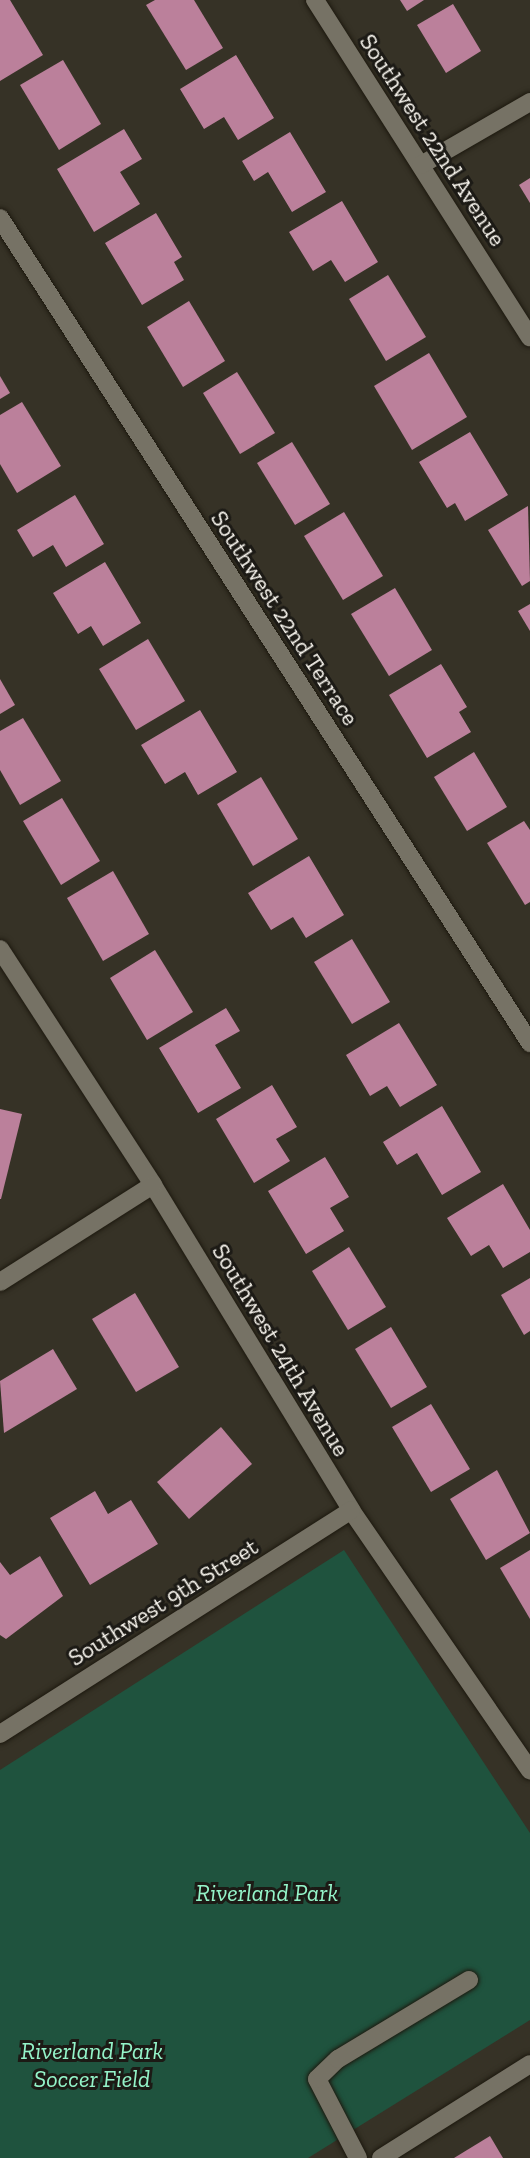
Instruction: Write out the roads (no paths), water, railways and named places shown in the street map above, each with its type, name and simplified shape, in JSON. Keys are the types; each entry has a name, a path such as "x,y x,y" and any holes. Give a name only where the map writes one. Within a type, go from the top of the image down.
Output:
{"street":[{"name":"Southwest 22nd Avenue","path":"315,0 530,337"},
{"path":"421,165 530,102"},
{"name":"Southwest 22nd Terrace","path":"0,218 530,1043"},
{"name":"Southwest 24th Avenue","path":"0,949 153,1185 351,1510 530,1770"},
{"path":"0,1282 153,1185"},
{"name":"Southwest 9th Street","path":"0,1734 351,1510"},
{"path":"358,2158 317,2079 338,2059 469,1980"},
{"path":"381,2158 527,2071"}],"park label":[{"name":"Riverland Park","path":"267,1893"},
{"name":"Riverland Park Soccer Field","path":"92,2065"}]}
